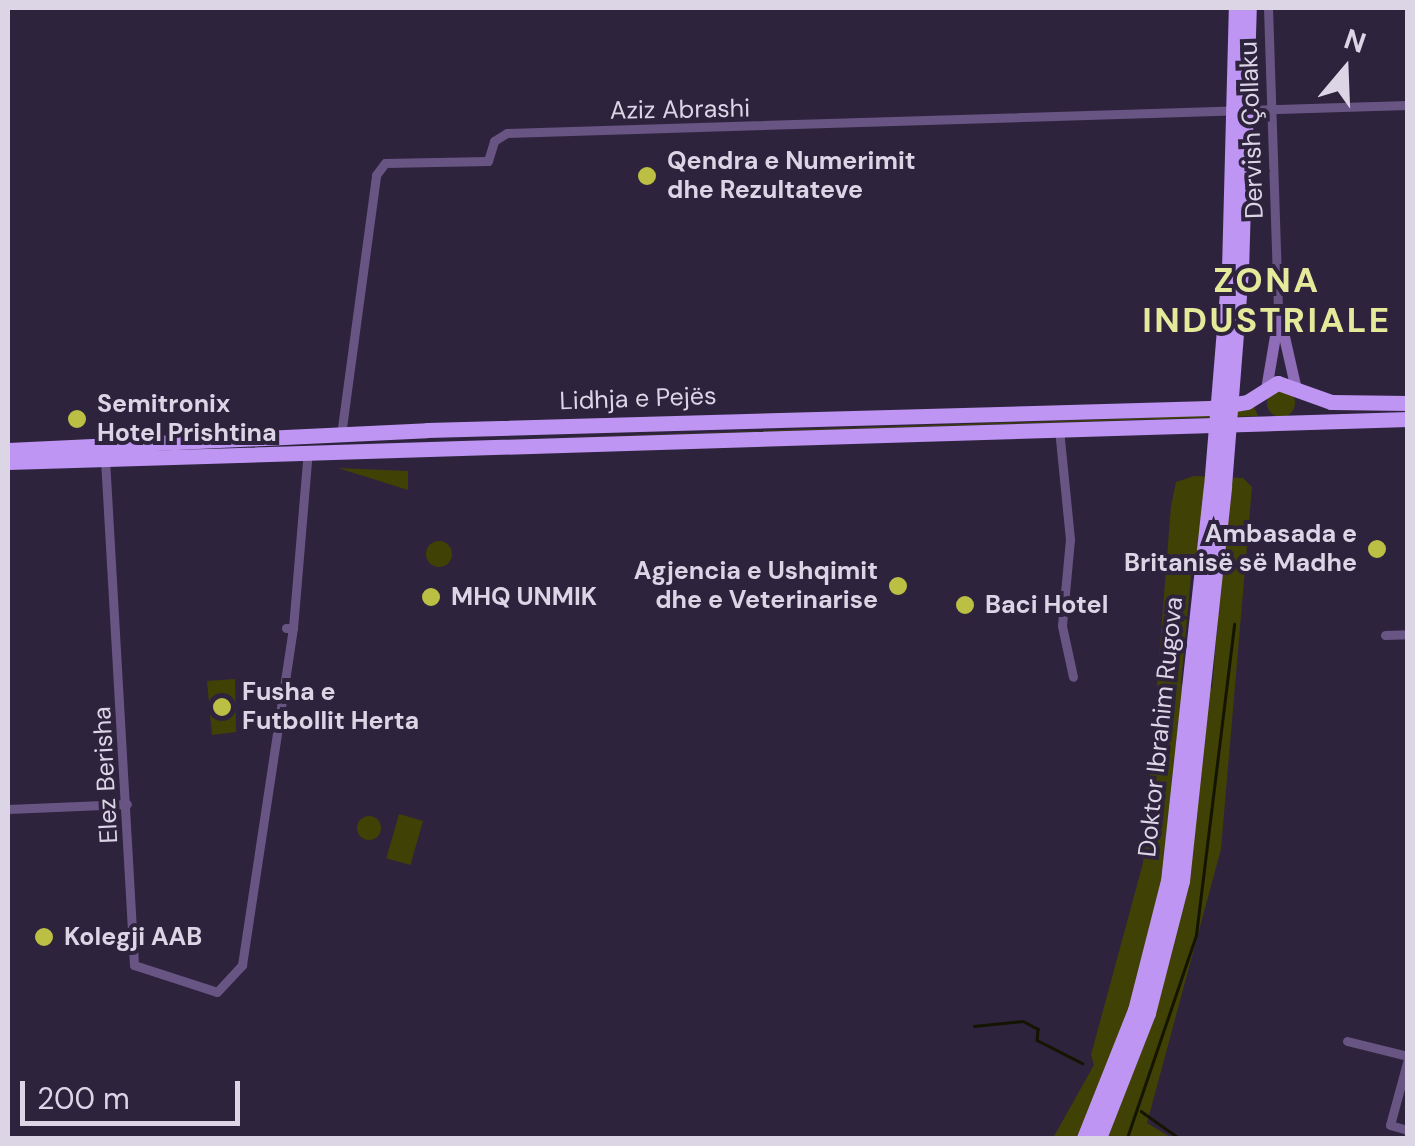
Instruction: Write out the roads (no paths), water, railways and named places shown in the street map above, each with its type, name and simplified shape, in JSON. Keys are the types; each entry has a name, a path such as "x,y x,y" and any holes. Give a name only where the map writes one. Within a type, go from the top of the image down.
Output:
{"highway":[{"name":"Doktor Ibrahim Rugova","path":"1084,1138 1135,1010 1168,881 1218,487 1231,230 1236,8"},
{"name":"Doktor Ibrahim Rugova","path":"1099,1138 1148,1013 1182,881 1241,270 1249,8"},
{"name":"Lidhja e Pejës","path":"8,456 342,435 1210,408 1284,382 1331,402 1408,403"},
{"path":"1295,418 1302,405 1297,389"},
{"path":"1265,391 1262,408 1272,421"},
{"name":"Lidhja e Pejës","path":"8,456 102,459 1195,425 1295,418 1408,419"},
{"path":"1195,425 1268,430 1386,420"}],"street":[{"name":"Dervish Çollaku","path":"1268,8 1278,310"},
{"path":"1272,110 1408,106"},
{"name":"Aziz Abrashi","path":"342,435 376,175 385,163 488,161 497,136 508,133 1272,110"},
{"path":"1278,310 1297,389"},
{"path":"1265,391 1278,310"},
{"path":"1060,428 1070,539 1062,626 1073,677"},
{"name":"Elez Berisha","path":"102,459 127,804 134,965 218,992 242,965 289,628 308,451"},
{"path":"1385,635 1408,634"},
{"path":"8,809 127,804"},
{"path":"1346,1041 1408,1058 1390,1125 1408,1130"}],"waterway":[{"path":"1127,1138 1196,935 1234,624"},
{"path":"974,1026 1023,1021 1038,1029 1037,1040 1082,1063"},
{"path":"1141,1111 1179,1138"}],"place":[{"name":"Qendra e Numerimit dhe Rezultateve","path":"647,176"},
{"name":"Semitronix Hotel Prishtina","path":"77,419"},
{"name":"Ambasada e Britanisë së Madhe","path":"1377,549"},
{"name":"Agjencia e Ushqimit dhe e Veterinarise","path":"898,586"},
{"name":"MHQ UNMIK","path":"431,597"},
{"name":"Baci Hotel","path":"965,605"},
{"name":"Fusha e Futbollit Herta","path":"222,707"},
{"name":"Kolegji AAB","path":"44,937"}],"district":[{"name":"ZONA INDUSTRIALE","path":"1267,300"}]}
